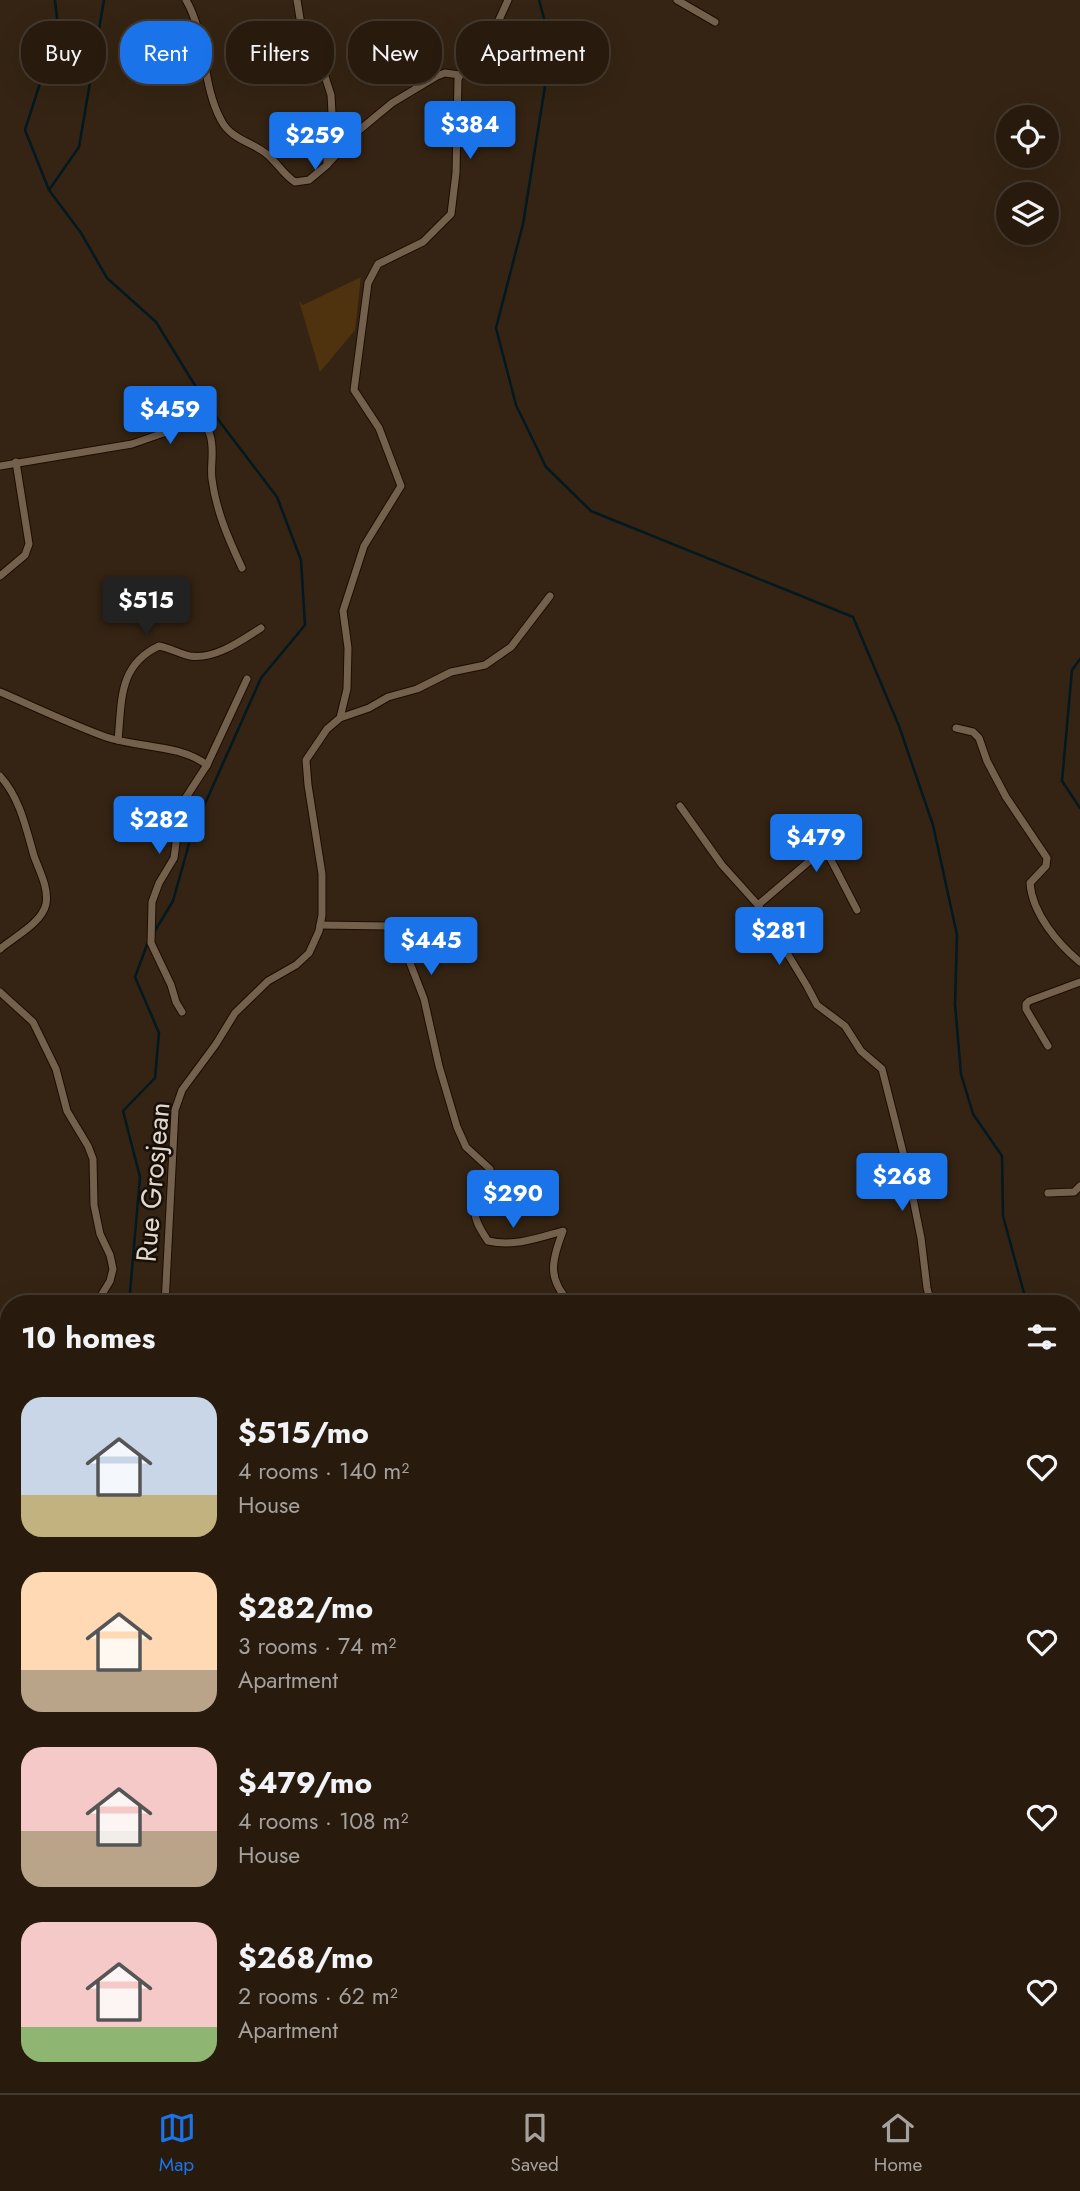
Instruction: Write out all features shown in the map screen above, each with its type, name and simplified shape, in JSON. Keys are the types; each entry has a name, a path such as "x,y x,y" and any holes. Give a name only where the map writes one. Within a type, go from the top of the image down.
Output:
{"street":[{"path":"186,0 198,25 220,119 236,137 267,154 295,183 309,180 327,165 357,132 392,103 437,76 446,73 456,74"},
{"path":"297,0 303,37 323,70 331,95 327,165"},
{"name":"Rue Grosjean","path":"498,21 508,0"},
{"path":"677,0 715,22"},
{"name":"Rue Grosjean","path":"165,1295 175,1110 182,1090 235,1013 268,981 296,965 309,953 320,925 322,874 307,785 306,760 327,729 340,718 347,689 348,648 343,611 364,546 401,486 379,428 354,390 368,283 378,264 423,242 451,214 456,173 458,84"},
{"path":"0,466 132,444 195,422 205,425 210,433 212,446 211,475 215,501 242,568"},
{"path":"0,576 25,555 29,544 16,462"},
{"path":"340,718 369,708 388,697 417,689 451,672 485,665 511,647 550,596"},
{"path":"118,740 126,678 132,666 150,650 159,646 192,656 200,655 230,646 261,628"},
{"path":"182,1012 151,943 152,902 159,883 174,858 181,805 207,765 247,679"},
{"path":"0,692 118,740 183,754 207,765"},
{"path":"956,728 973,732 979,738 987,761 1006,797 1047,858 1046,866 1030,883 1031,890 1047,926 1062,947 1080,962"},
{"path":"0,776 26,822 46,891 46,905 40,916 0,949"},
{"path":"680,806 722,865 758,905 807,986 812,999 845,1026 860,1051 882,1069 919,1226 929,1295"},
{"path":"758,905 855,822"},
{"path":"820,853 830,858 857,911"},
{"path":"320,925 388,926 394,927 398,932 424,999 439,1066 457,1127 466,1147 490,1169 492,1176 492,1183 477,1202 477,1224 488,1241 497,1243 522,1242 563,1231 555,1253 553,1275 558,1290 563,1295"},
{"path":"1048,1046 1026,1009 1026,1004 1080,982"},
{"path":"0,992 33,1022 55,1069 67,1111 93,1159 94,1205 100,1234 113,1269 110,1281 101,1295"},
{"path":"1048,1193 1074,1192 1080,1186"}],"shaded area":[{"path":"361,277 355,330 320,372 299,301 303,305"}],"waterway":[{"path":"55,0 58,27 25,130 49,190 81,233 107,278 156,322 207,405 277,497 301,560 305,625 261,678 192,833 173,901 153,934"},
{"path":"49,190 79,147 104,0"},
{"path":"539,0 545,21"},
{"path":"545,84 523,224 496,328 516,405 546,467 591,511 853,617 899,726 933,825 957,935 955,1004 961,1074 973,1114 1002,1156 1003,1216 1025,1295"},
{"path":"1080,659 1072,670 1062,781 1080,808"},
{"path":"130,1295 140,1177 123,1111 155,1078 159,1033 135,977 148,942"}]}
